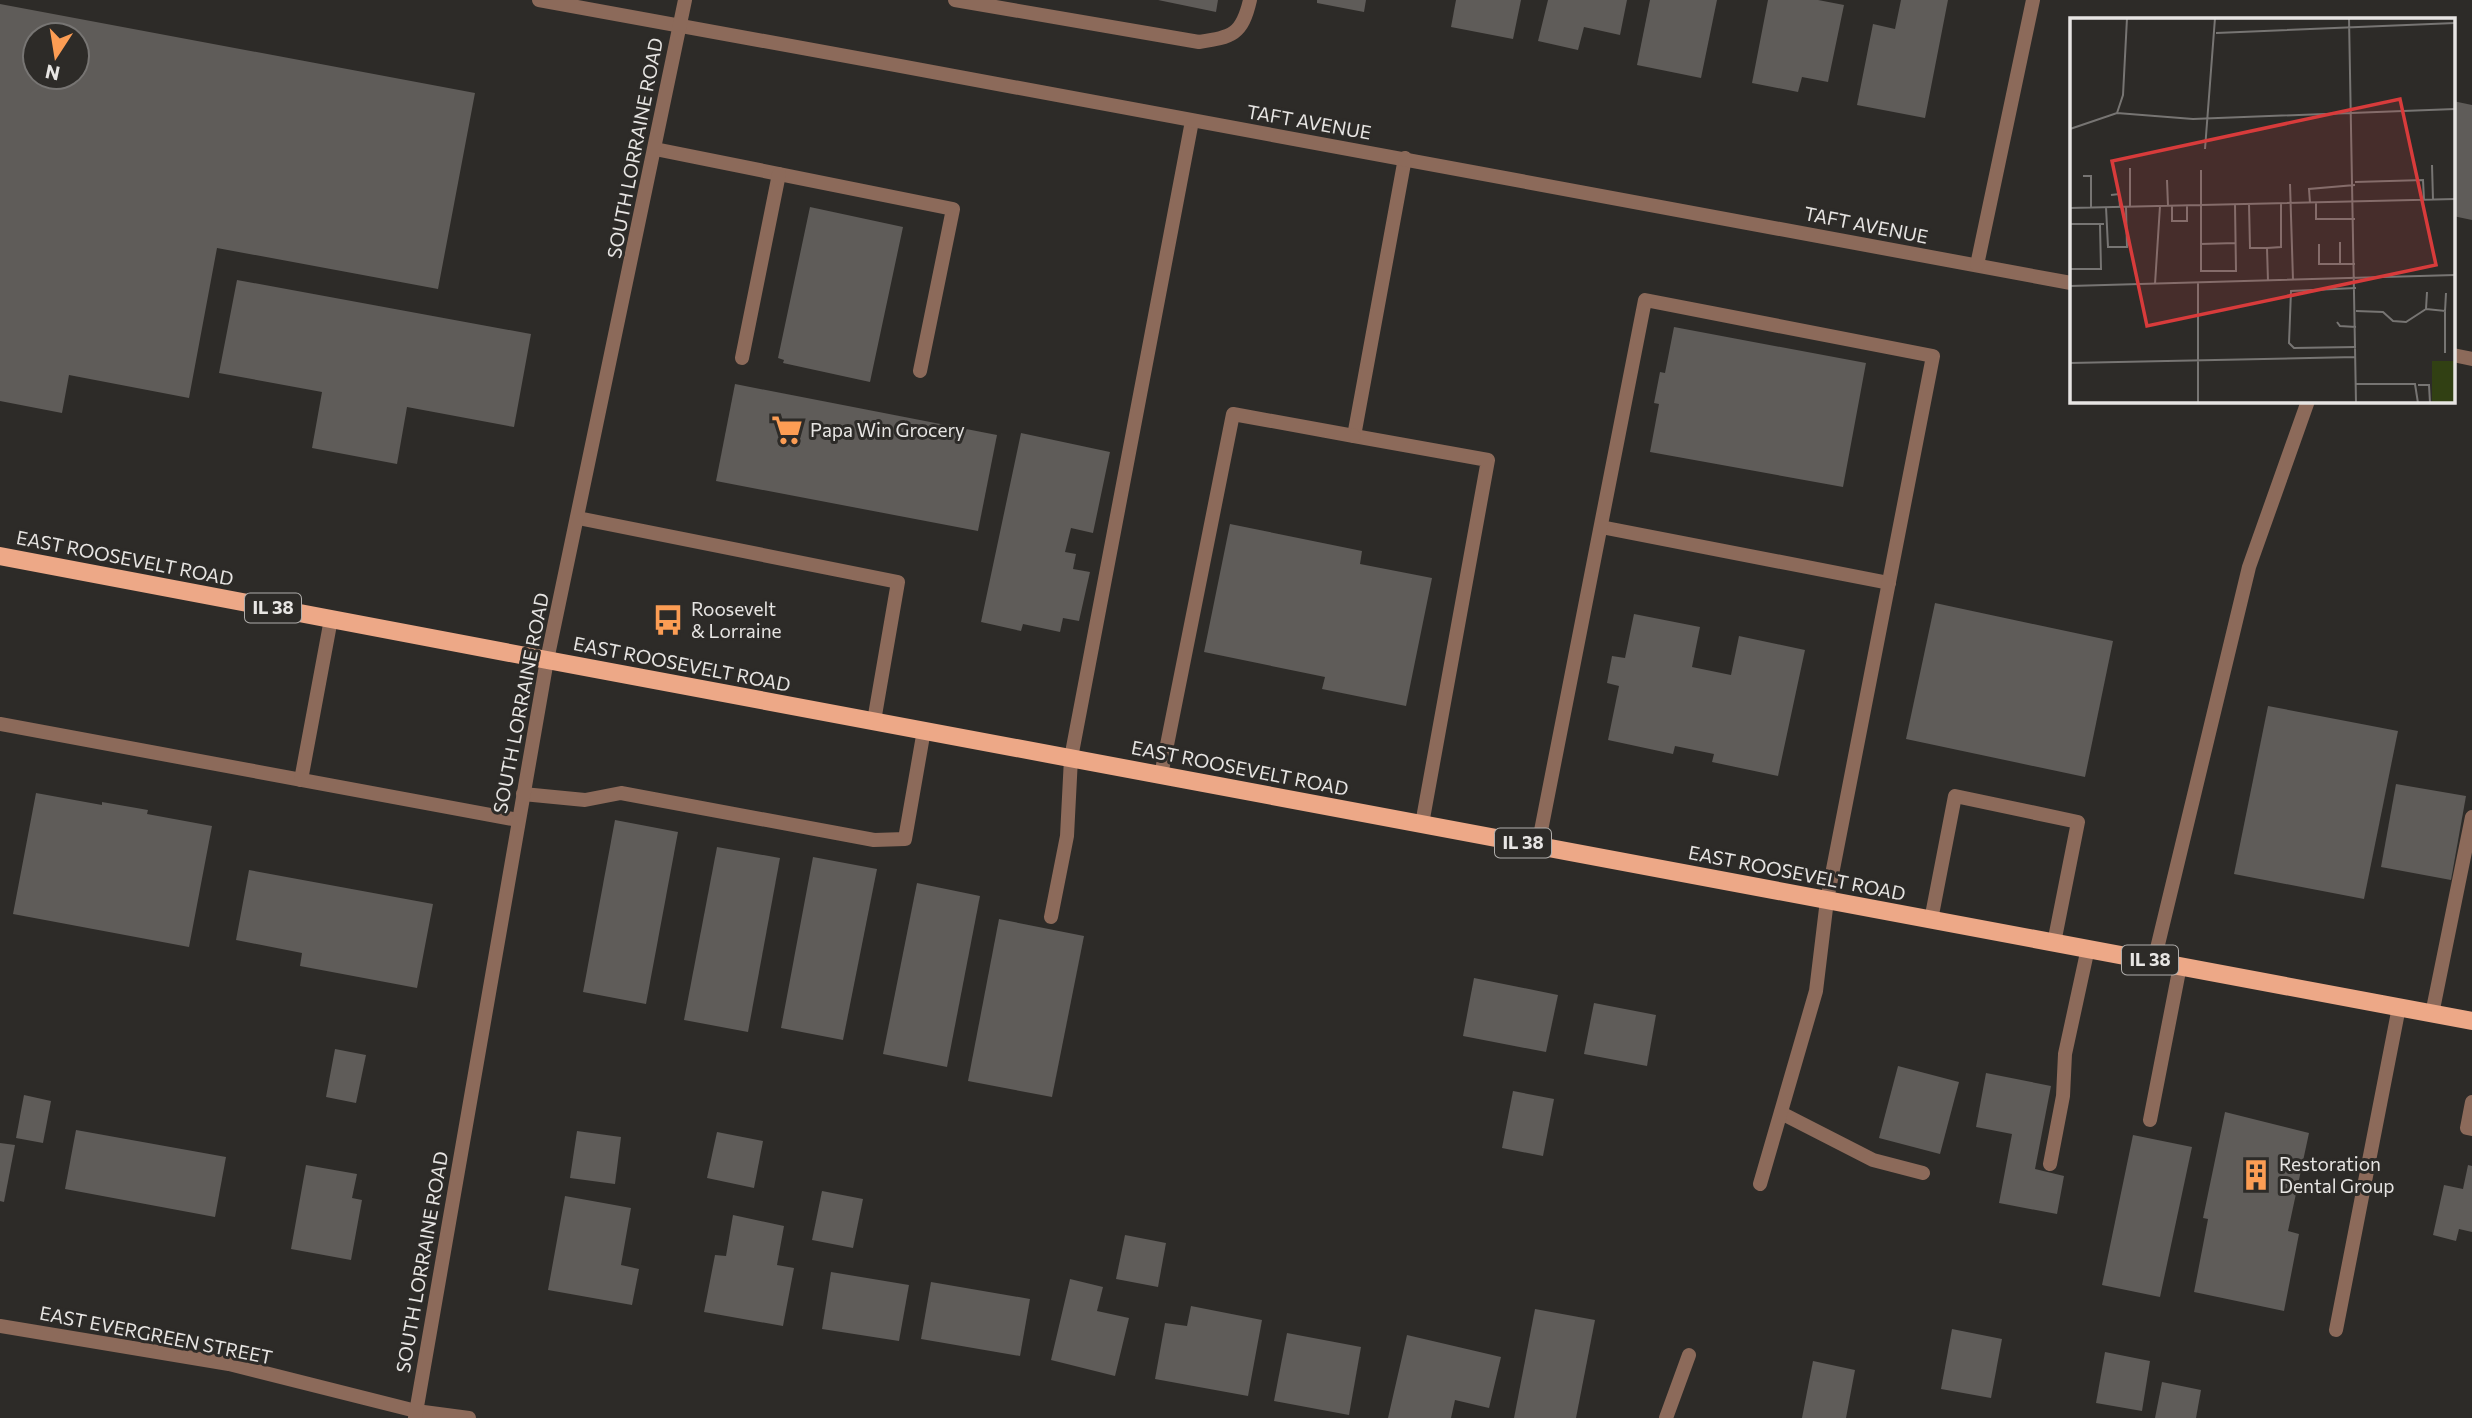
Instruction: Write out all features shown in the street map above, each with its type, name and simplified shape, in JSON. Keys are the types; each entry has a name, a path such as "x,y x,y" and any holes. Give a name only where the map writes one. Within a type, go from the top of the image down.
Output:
{"main road":[{"name":"EAST ROOSEVELT ROAD","path":"0,556 2472,1021"}],"street":[{"name":"TAFT AVENUE","path":"539,0 2070,283"},
{"name":"SOUTH LORRAINE ROAD","path":"415,1415 547,660 685,0"},
{"path":"955,0 1199,42 1228,38 1245,19 1250,0"},
{"path":"1977,265 2033,0"},
{"path":"1051,917 1067,836 1071,758 1192,121"},
{"path":"655,149 953,209 920,371"},
{"path":"1354,436 1405,158"},
{"path":"742,358 779,174"},
{"path":"1538,846 1645,300 1933,356 1827,900 1816,991 1760,1184"},
{"path":"2454,355 2472,359"},
{"path":"2154,961 2249,567 2308,402"},
{"path":"1161,775 1233,414 1488,460 1422,824"},
{"path":"578,518 898,582 874,721"},
{"path":"1601,527 1889,583"},
{"path":"301,780 331,619"},
{"path":"0,724 518,820"},
{"path":"523,794 585,800 621,793 874,840 905,839 924,730"},
{"path":"1931,919 1955,796 2078,822 2054,943"},
{"path":"2432,1014 2472,817"},
{"path":"2050,1164 2063,1096 2065,1054 2088,948"},
{"path":"2150,1120 2180,966"},
{"path":"2336,1330 2399,1007"},
{"path":"2472,1102 2467,1128 2472,1129"},
{"path":"1781,1113 1873,1160 1923,1172"},
{"name":"EAST EVERGREEN STREET","path":"0,1326 229,1364 415,1415 469,1418"},
{"path":"1666,1418 1689,1355"}],"building":[{"path":"1158,0 1218,0 1216,12"},
{"path":"1317,0 1366,0 1364,12 1317,3"},
{"path":"1456,0 1521,0 1513,39 1451,27"},
{"path":"1548,0 1627,0 1620,35 1584,27 1578,50 1538,41"},
{"path":"1650,0 1717,0 1701,78 1637,65"},
{"path":"1768,0 1818,0 1844,5 1828,82 1802,77 1798,92 1752,83"},
{"path":"1901,0 1948,0 1925,118 1857,105 1873,24 1895,29"},
{"path":"0,4 91,21 21,21 21,91 91,91 91,21 475,93 438,289 217,248 189,398 69,375 62,413 0,401"},
{"path":"2454,101 2472,105 2472,220 2454,216"},
{"path":"810,207 903,227 870,382 783,363 784,360 778,358"},
{"path":"237,280 531,334 514,427 407,407 397,464 312,448 322,392 219,373"},
{"path":"1674,327 1866,363 1843,487 1650,452 1659,404 1654,403 1660,372 1665,373"},
{"path":"735,384 997,435 978,531 716,481"},
{"path":"1021,433 1110,452 1093,533 1071,528 1065,552 1076,554 1073,569 1090,572 1079,621 1063,618 1060,632 1023,624 1021,631 981,622"},
{"path":"1230,524 1362,551 1360,564 1432,578 1406,706 1322,689 1325,677 1204,652"},
{"path":"1935,603 2113,641 2085,777 1906,739"},
{"path":"1634,614 1700,627 1692,667 1731,675 1739,636 1805,650 1778,776 1712,762 1714,754 1675,746 1673,754 1608,740 1619,686 1607,683 1612,656 1625,658"},
{"path":"2268,706 2398,731 2364,899 2234,874"},
{"path":"2396,784 2466,796 2451,880 2381,867"},
{"path":"36,793 148,810 147,814 212,826 189,947 13,914"},
{"path":"615,820 678,832 646,1004 583,992"},
{"path":"717,847 780,858 748,1032 684,1020"},
{"path":"813,857 877,869 843,1040 781,1028"},
{"path":"249,870 433,904 417,988 300,966 302,953 236,940"},
{"path":"917,883 980,896 947,1067 883,1054"},
{"path":"999,919 1084,936 1052,1097 968,1081"},
{"path":"1474,978 1558,995 1546,1052 1463,1036"},
{"path":"1594,1003 1656,1015 1647,1066 1584,1054"},
{"path":"335,1049 366,1055 356,1103 326,1097"},
{"path":"1898,1066 1959,1082 1940,1154 1879,1138"},
{"path":"1986,1073 2051,1086 2035,1169 2064,1176 2057,1214 1999,1203 2012,1134 1976,1127"},
{"path":"1513,1091 1554,1099 1543,1156 1502,1148"},
{"path":"24,1095 51,1101 43,1143 16,1138"},
{"name":"Restoration Dental Group","path":"2225,1112 2309,1133 2288,1231 2299,1234 2284,1311 2194,1292 2208,1219 2203,1218"},
{"path":"76,1130 226,1157 215,1217 65,1189"},
{"path":"577,1131 621,1137 615,1184 570,1178"},
{"path":"717,1132 763,1141 754,1188 707,1178"},
{"path":"2133,1135 2192,1147 2160,1297 2102,1285"},
{"path":"0,1143 15,1145 4,1202 0,1201"},
{"path":"306,1165 357,1174 352,1198 362,1200 351,1260 291,1249"},
{"path":"2468,1165 2472,1166 2472,1232 2459,1229 2456,1241 2433,1235 2444,1185 2463,1189"},
{"path":"822,1191 863,1199 853,1248 812,1240"},
{"path":"565,1196 631,1208 621,1265 639,1269 632,1305 548,1290"},
{"path":"733,1215 784,1226 777,1265 794,1268 783,1326 704,1312 715,1255 726,1256"},
{"path":"1125,1235 1166,1243 1158,1287 1116,1279"},
{"path":"831,1272 909,1285 899,1341 822,1329"},
{"path":"1070,1279 1103,1287 1097,1311 1129,1318 1115,1376 1051,1360"},
{"path":"931,1282 1030,1299 1020,1356 921,1339"},
{"path":"1191,1306 1262,1320 1248,1396 1155,1379 1165,1323 1187,1326"},
{"path":"1535,1309 1595,1320 1576,1418 1514,1418"},
{"path":"1952,1329 2002,1339 1991,1398 1941,1389"},
{"path":"1287,1333 1361,1347 1349,1415 1274,1401"},
{"path":"1407,1335 1501,1357 1489,1408 1455,1400 1451,1418 1388,1418"},
{"path":"2105,1352 2150,1361 2142,1411 2096,1403"},
{"path":"1813,1361 1855,1370 1846,1418 1802,1418"},
{"path":"2162,1382 2201,1390 2196,1418 2155,1418"}],"place":[{"name":"Papa Win Grocery","path":"787,430"},
{"name":"Roosevelt & Lorraine","path":"668,620"},
{"name":"Restoration Dental Group","path":"2256,1175"}]}
